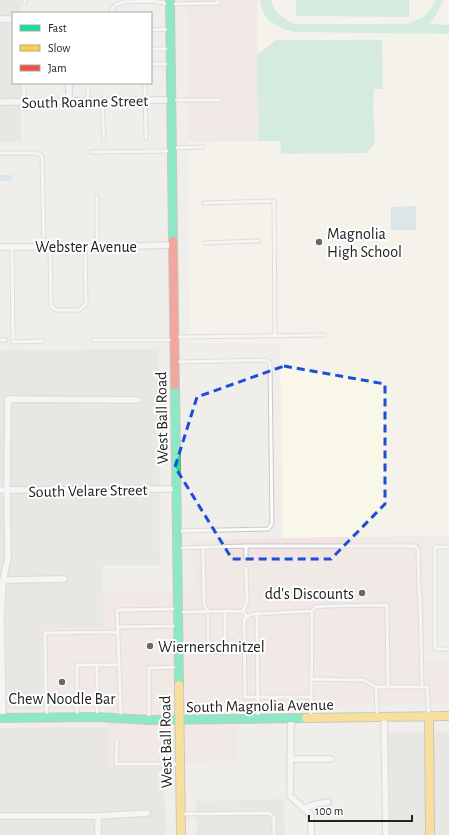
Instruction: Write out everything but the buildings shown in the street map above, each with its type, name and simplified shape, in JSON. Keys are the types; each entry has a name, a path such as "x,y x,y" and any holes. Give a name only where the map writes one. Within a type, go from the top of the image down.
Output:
{"main road":[{"name":"West Ball Road","path":"170,2 176,548 181,835"},
{"path":"429,716 430,835"},
{"name":"South Magnolia Avenue","path":"1,718 97,717 179,720 449,716"}],"street":[{"path":"0,19 12,19"},
{"path":"69,84 69,102"},
{"name":"South Roanne Street","path":"0,102 171,100"},
{"name":"Webster Avenue","path":"0,247 173,245"},
{"path":"1,718 1,615 3,580 8,558 8,399 139,400"},
{"name":"South Velare Street","path":"0,490 176,489"},
{"path":"3,580 64,579"},
{"path":"380,717 386,835"},
{"path":"291,718 290,796 311,815 311,835"},
{"path":"290,759 331,759"},
{"path":"304,809 316,804 328,802"},
{"path":"0,816 98,816 147,813"},
{"path":"98,816 98,835"}],"lane":[{"path":"111,12 115,6 123,2 152,1 218,3 218,0"},
{"path":"152,30 170,29"},
{"path":"152,49 170,49"},
{"path":"152,64 170,64"},
{"path":"24,84 24,102"},
{"path":"88,84 88,101"},
{"path":"145,84 146,139"},
{"path":"102,100 104,139"},
{"path":"171,100 220,100"},
{"path":"91,152 202,147"},
{"path":"0,153 37,153 42,156 51,306 56,310 79,310 86,304 85,247"},
{"path":"97,197 97,247"},
{"path":"204,203 274,201 275,336"},
{"path":"205,242 259,241"},
{"path":"12,247 13,342 43,341"},
{"path":"93,340 324,335"},
{"path":"0,340 6,340"},
{"path":"174,362 266,360 270,363 272,524 268,529 176,531"},
{"path":"176,548 246,546 415,546 418,549 422,687"},
{"path":"246,546 246,558"},
{"path":"203,547 204,605 208,611 208,652 225,652 225,611"},
{"path":"449,547 435,547 435,649 449,649"},
{"path":"243,611 247,602 246,568"},
{"path":"312,697 245,697 244,619 257,613 312,611 316,607 387,605 388,687"},
{"path":"121,718 117,610 243,611"},
{"path":"243,611 247,617"},
{"path":"312,611 312,718"},
{"path":"257,613 258,718"},
{"path":"117,627 178,626"},
{"path":"47,717 45,633 117,632"},
{"path":"77,717 77,665 119,665"},
{"path":"97,665 97,717"},
{"path":"150,720 149,668 178,667"},
{"path":"312,679 364,680 376,687 427,687 429,716"},
{"path":"376,687 380,717"},
{"path":"117,740 116,764 180,764"},
{"path":"181,814 269,813 274,818 274,835"}],"highlighted area":[{"path":"284,366 385,384 385,504 331,559 232,559 175,467 197,397"}],"shaded area":[{"path":"0,0 21,0 21,12 12,12 12,84 21,84 21,142 0,142"},
{"path":"186,0 257,0 258,141 188,142"},
{"name":"Magnolia High School","path":"257,0 449,0 449,535 283,538 280,343 190,343 188,142 258,141"},
{"path":"159,349 160,565 103,565 104,627 42,628 43,710 0,709 0,350"},
{"path":"423,535 425,660 449,660 449,703 238,709 238,761 210,761 194,765 163,767 108,766 107,709 43,710 42,628 104,627 103,591 194,590 193,540"},
{"path":"108,727 109,766 163,767 166,835 0,835 0,728"},
{"path":"449,732 449,835 388,835 386,733"},
{"path":"284,799 285,835 197,835 196,801"}],"green space":[{"path":"260,0 271,0 277,12 294,24 405,24 420,19 424,16 431,9 435,0 443,0 438,12 430,24 449,25 449,34 296,32 283,29 268,20 263,12"},
{"path":"296,0 409,0 409,17 296,16"},
{"path":"276,40 382,40 383,89 374,89 373,109 375,143 366,153 281,154 280,141 258,141 257,55"}],"water":[{"path":"0,175 12,175 12,181 0,181"},
{"path":"416,206 416,230 391,230 391,207"}],"traffic: fast":[{"path":"170,0 173,241"},
{"path":"175,385 179,685"},
{"path":"0,718 97,717 149,720 306,718"}],"traffic: slow":[{"path":"179,685 181,835"},
{"path":"429,716 430,835"},
{"path":"306,718 449,716"}],"traffic: jam":[{"path":"173,241 175,385"}],"place":[{"name":"Magnolia High School","path":"319,242"},
{"name":"dd's Discounts","path":"362,593"},
{"name":"Wiernerschnitzel","path":"150,646"},
{"name":"Chew Noodle Bar","path":"62,682"}]}
